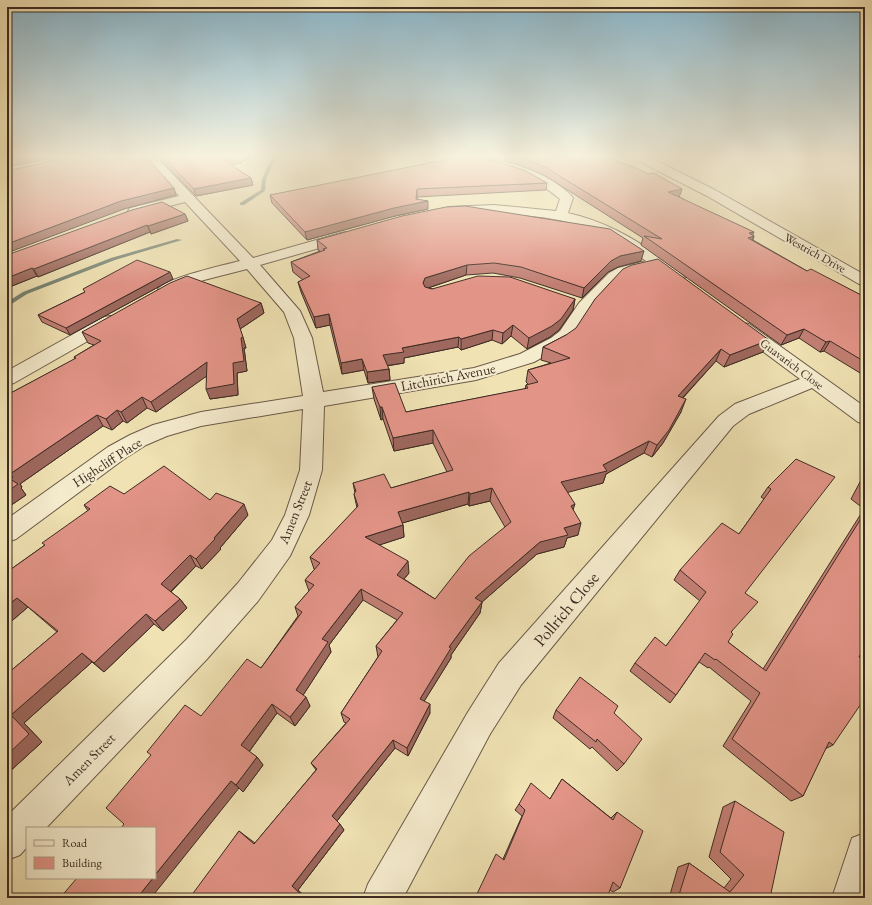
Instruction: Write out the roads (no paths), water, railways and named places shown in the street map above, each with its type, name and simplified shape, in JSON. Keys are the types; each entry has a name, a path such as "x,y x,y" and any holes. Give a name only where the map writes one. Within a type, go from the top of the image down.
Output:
{"street":[{"path":"123,216 178,200"},
{"name":"Amen Street","path":"7,842 197,649 248,592 281,548 297,515 311,470 314,400 303,338 292,310 250,263 188,200"},
{"path":"560,216 567,200"},
{"name":"Westrich Drive","path":"723,200 865,281"},
{"path":"440,212 489,208 520,210 560,216 598,227 615,235 689,287"},
{"path":"154,296 189,279 359,232"},
{"name":"Litchirich Avenue","path":"314,400 476,374 527,358 566,335 578,305 614,276 623,272 658,264"},
{"path":"7,379 122,314"},
{"name":"Guavarich Close","path":"732,320 865,417"},
{"name":"Pollrich Close","path":"382,898 479,723 514,670 726,421 742,409 814,380"},
{"name":"Highcliff Place","path":"7,532 116,453 138,440 160,430 201,419 314,400"},
{"path":"852,898 865,851"}],"waterway":[{"path":"242,204 248,200"},
{"path":"7,305 25,293 113,259 179,240"}]}
